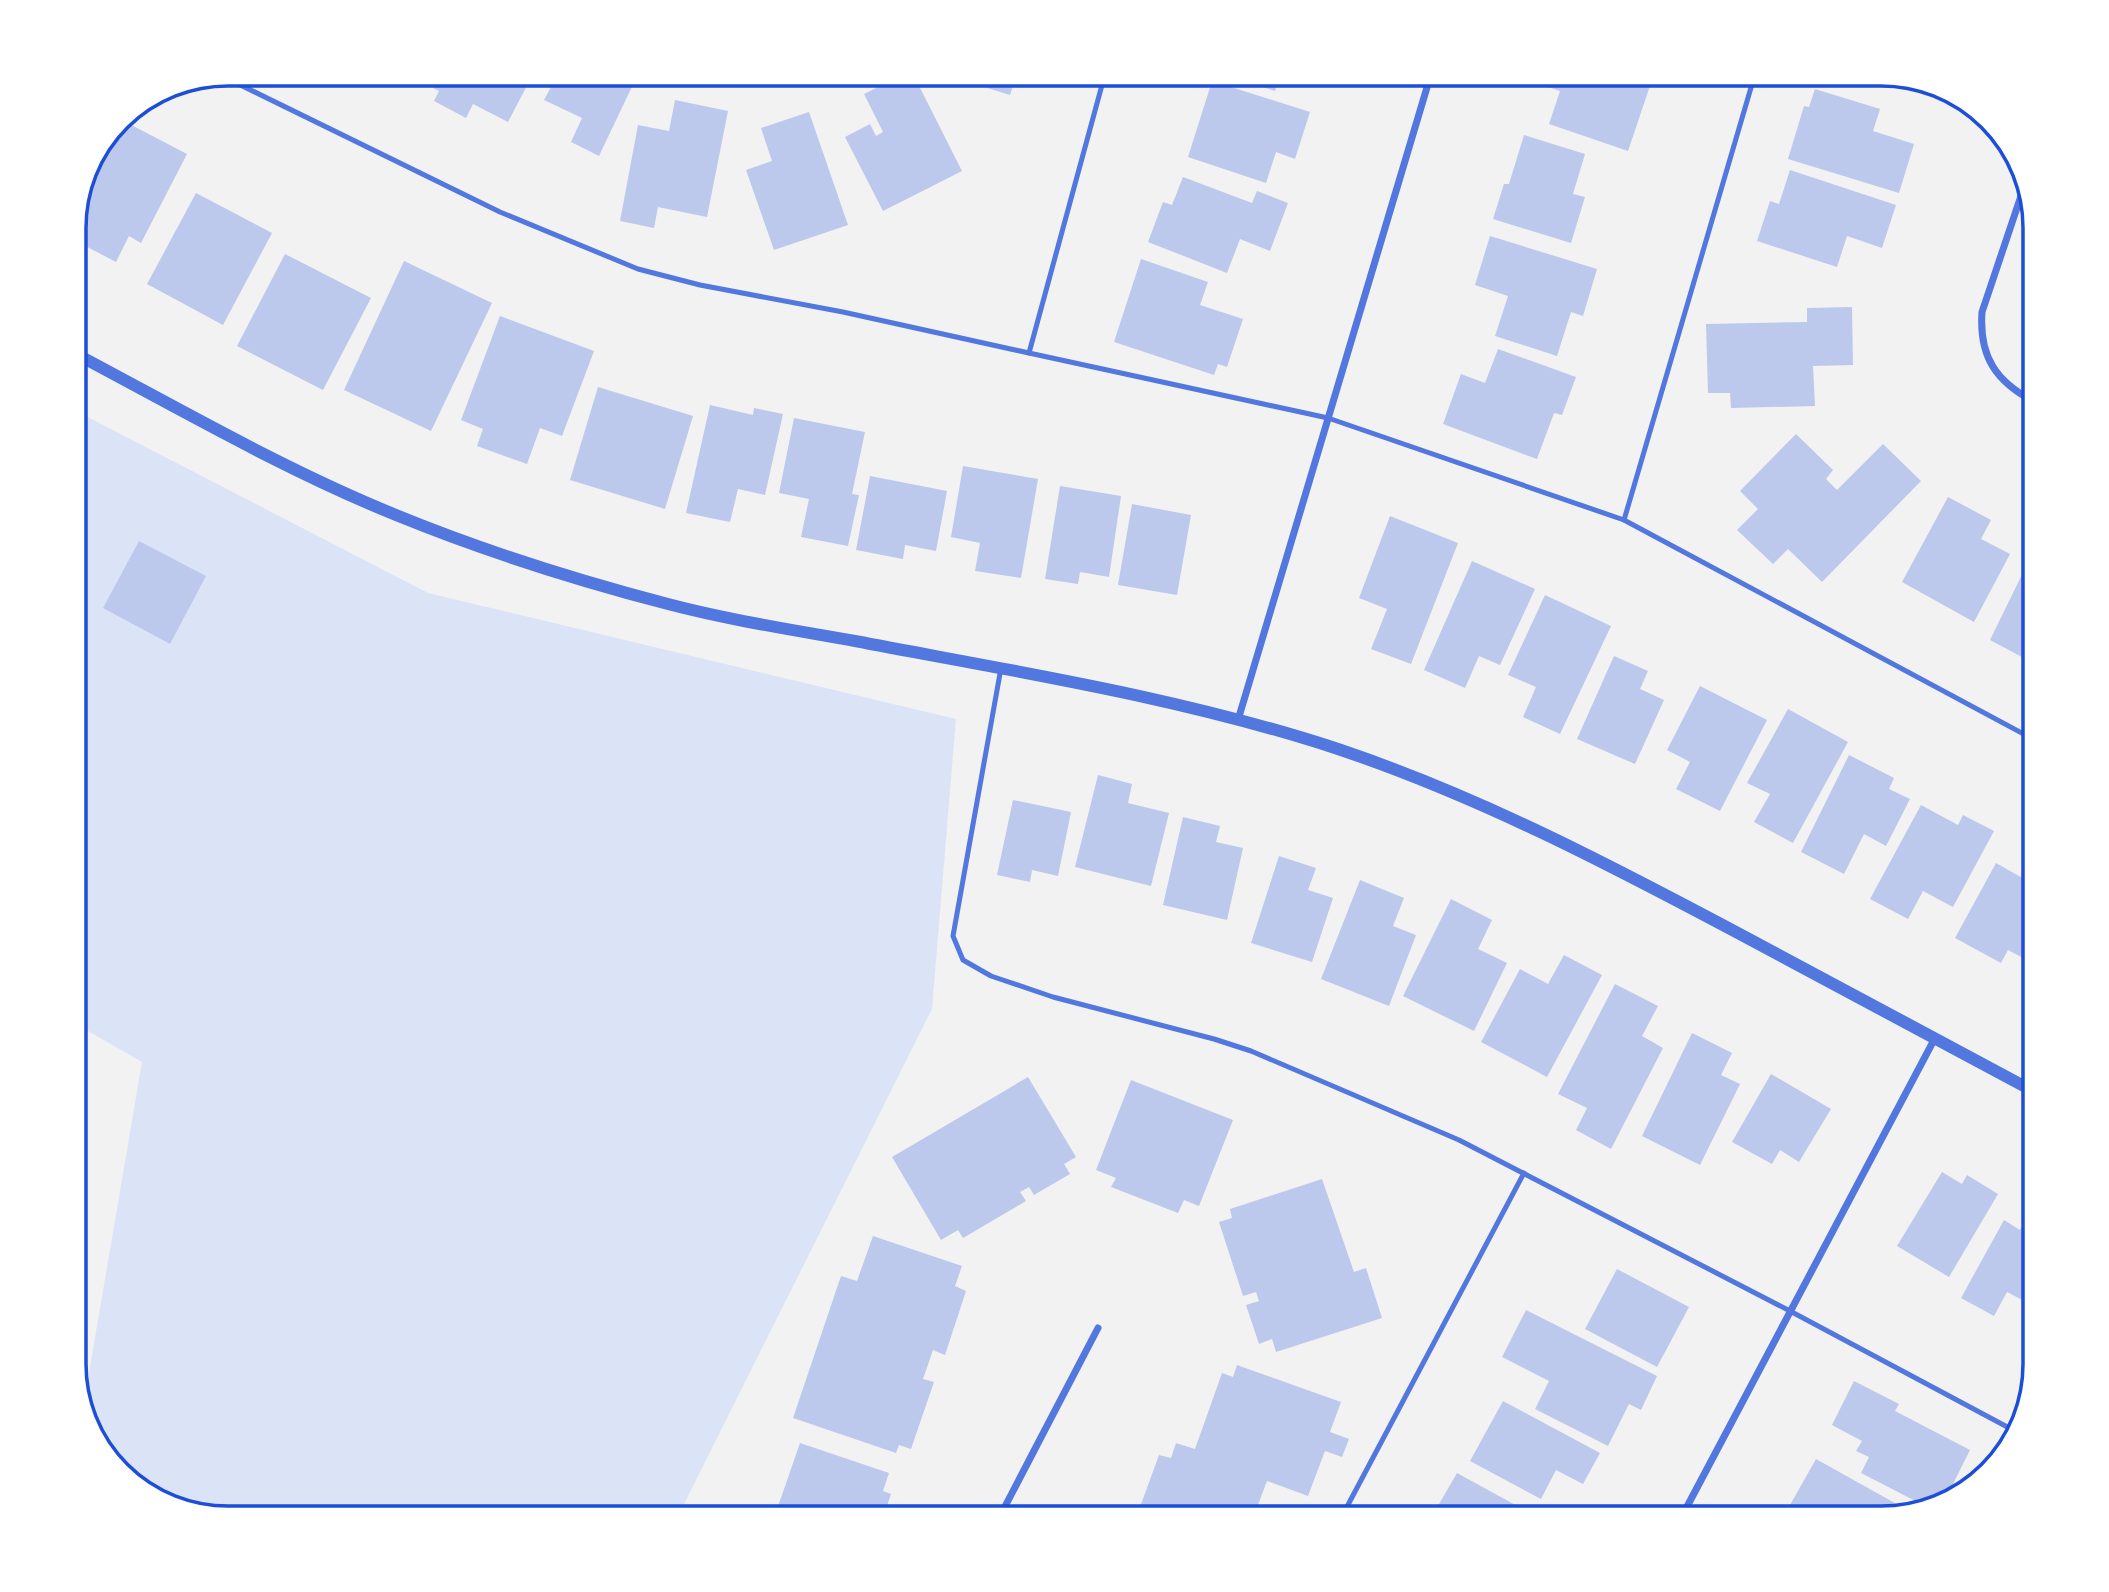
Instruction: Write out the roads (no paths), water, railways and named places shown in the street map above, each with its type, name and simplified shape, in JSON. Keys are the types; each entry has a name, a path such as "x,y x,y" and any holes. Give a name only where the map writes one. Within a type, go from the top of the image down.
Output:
{"street":[{"path":"1238,721 1427,86"},
{"path":"2020,199 1982,312 1980,331 1986,354 1998,376 2023,395"},
{"path":"86,359 329,485 394,514 522,562 673,605 1120,692 1238,721 1339,750 1404,773 1542,831 1603,861 2023,1086"},
{"path":"1687,1506 1935,1038"},
{"path":"1005,1506 1098,1328"}],"lane":[{"path":"242,86 500,212 638,269 700,285 842,312 1328,418 1624,520 2023,734"},
{"path":"1029,353 1102,86"},
{"path":"1624,520 1751,86"},
{"path":"1001,668 953,936 963,960 991,976 1053,997 1251,1051 1459,1140 2009,1428"},
{"path":"1347,1506 1524,1173"}]}
